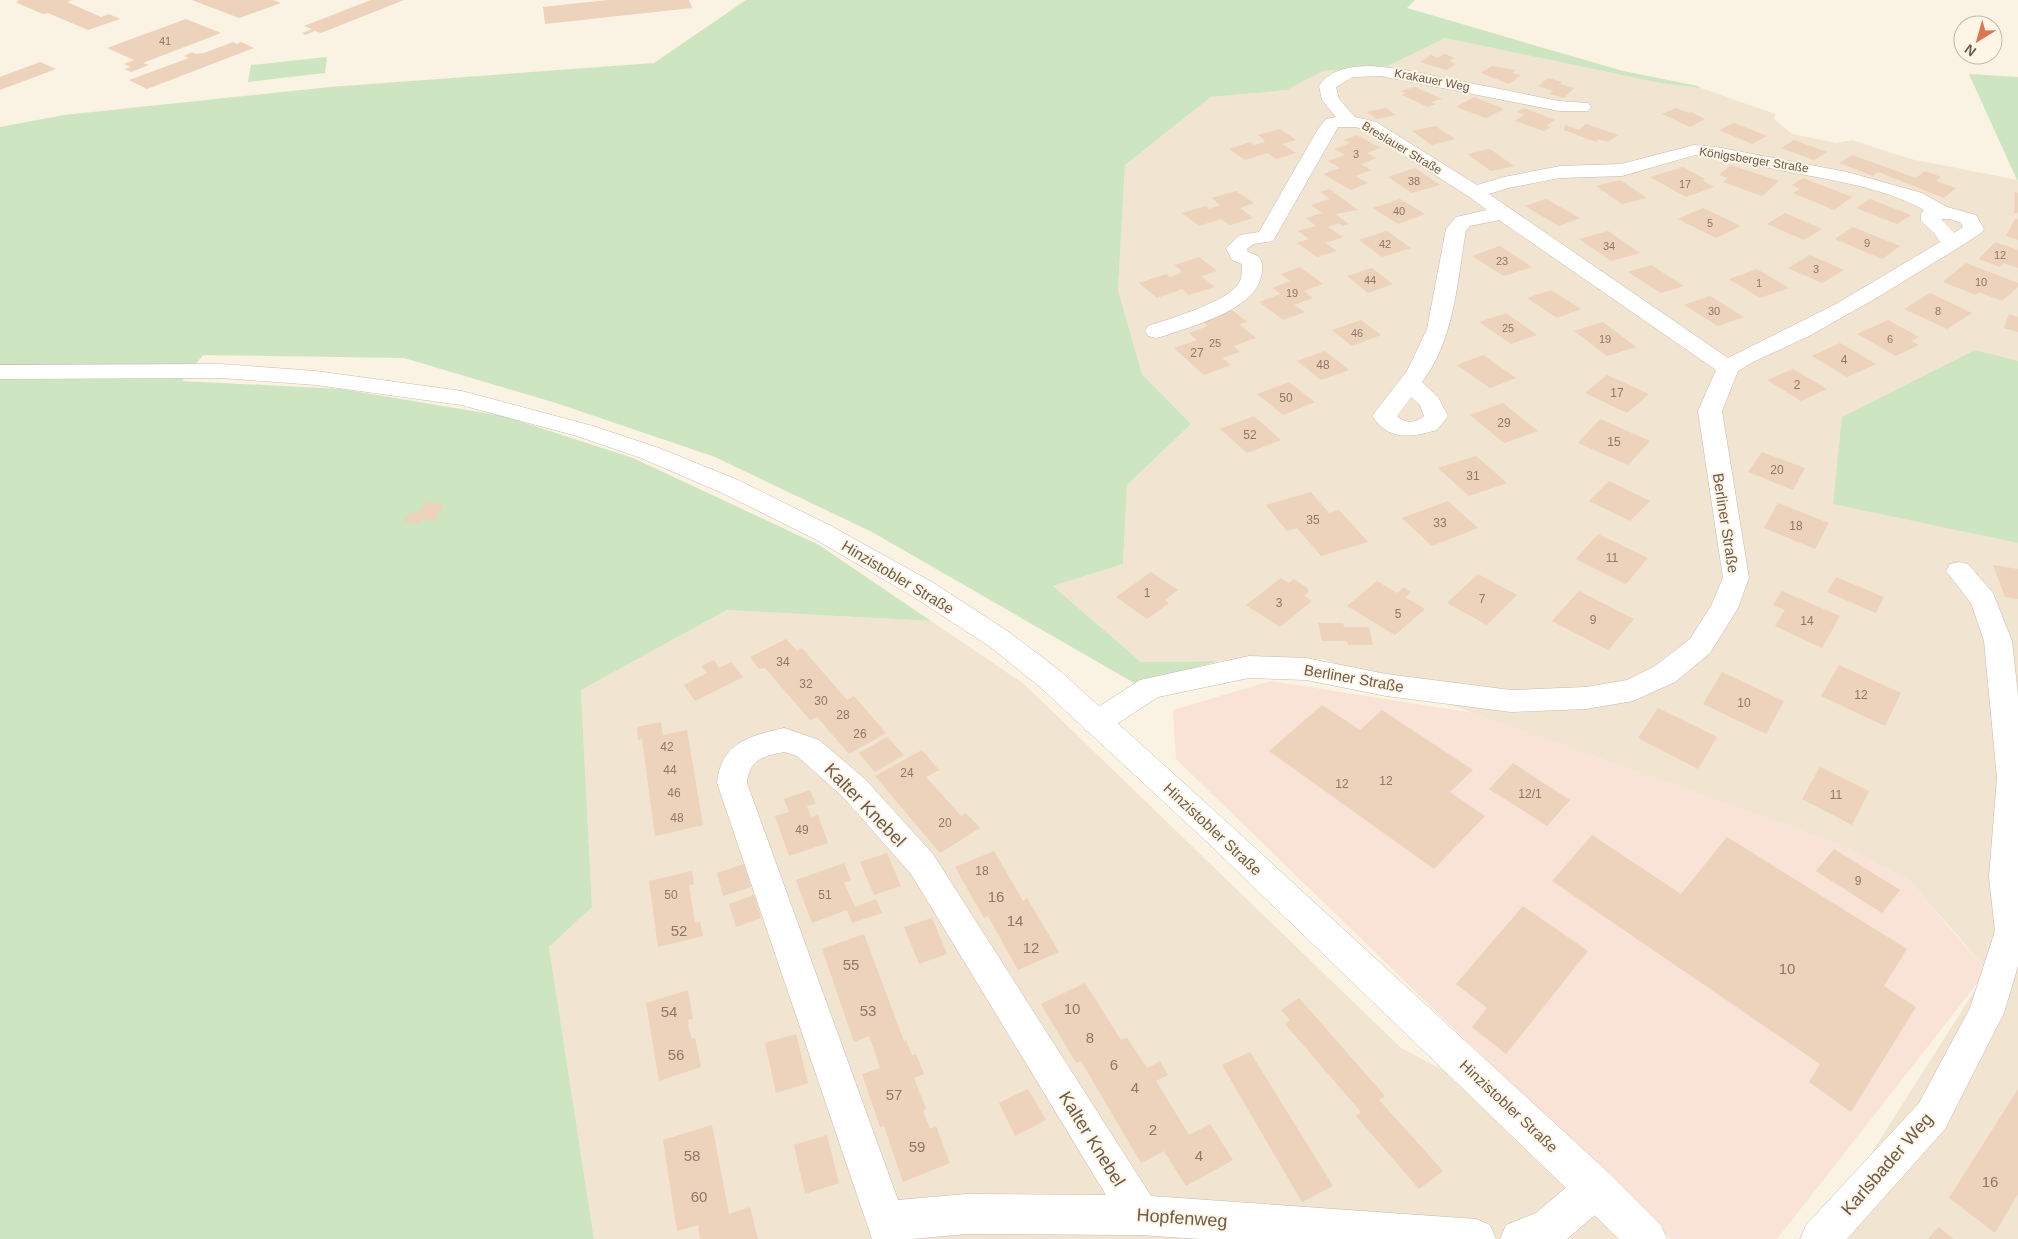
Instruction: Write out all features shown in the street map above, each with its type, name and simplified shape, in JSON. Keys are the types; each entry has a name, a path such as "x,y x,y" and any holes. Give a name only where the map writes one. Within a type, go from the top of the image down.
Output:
{"street":[{"name":"Krakauer Weg","path":"1348,121 1331,100 1327,86 1333,79 1342,74 1363,71 1384,71 1559,106 1582,108"},
{"name":"Breslauer Straße","path":"1156,331 1224,305 1238,297 1249,285 1252,261 1268,259 1274,250 1266,237 1332,123 1348,121 1370,126 1475,192 1502,213"},
{"name":"Königsberger Straße","path":"1475,192 1504,183 1560,172 1622,170 1694,150 1716,152 1840,176 1916,197 1942,212 1954,213 1969,219 1974,229 1951,244 1798,332 1744,355 1728,368"},
{"path":"1942,212 1931,214 1931,221 1941,229 1951,244"},
{"path":"1410,382 1418,372 1438,330 1456,229 1463,220 1502,213 1728,368"},
{"name":"Berliner Straße","path":"1096,723 1150,688 1249,668 1306,668 1386,685 1511,701 1586,698 1624,692 1633,690 1665,674 1700,646 1724,608 1736,578 1710,411 1728,368"},
{"name":"Hinzistobler Straße","path":"0,372 221,371 316,378 462,398 585,430 650,453 729,486 822,532 922,589 999,639 1050,679 1096,723 1218,832 1596,1188 1647,1239"},
{"name":"Karlsbader Weg","path":"1820,1239 1932,1116 1986,1014 2012,931 2005,877 2012,778 1998,641 1983,600 1959,572"},
{"name":"Kalter Knebel","path":"890,1230 732,783 733,772 742,757 758,746 770,742 784,740 808,748 854,788 922,864 1140,1215"},
{"path":"1520,1239 1549,1228 1596,1188"},
{"name":"Hopfenweg","path":"890,1230 966,1214 1140,1215 1476,1239"}],"shaded area":[{"path":"1445,38 1660,83 1701,88 1775,114 1774,119 1792,134 1836,143 1852,140 1910,159 2018,180 2018,361 1975,351 1833,503 2018,543 2018,1239 1817,1239 1987,971 1907,879 1842,845 1323,659 1141,662 1053,586 1123,564 1127,485 1191,424 1142,374 1118,290 1125,165 1211,97 1287,90 1323,71 1388,66"},
{"path":"727,610 931,621 1024,684 1401,1048 1496,1098 1647,1239 594,1239 549,947 592,907 581,690"},
{"path":"1271,681 1474,713 1842,845 1907,879 1987,971 1777,1239 1671,1239 1176,759 1173,710"}],"green space":[{"path":"746,0 1415,0 1407,8 1623,71 1701,88 1660,83 1445,38 1388,66 1323,71 1287,90 1211,97 1125,165 1118,290 1142,374 1191,424 1127,485 1123,564 1053,586 1141,662 1219,661 1136,684 872,532 715,457 556,403 404,358 203,355 182,381 341,389 503,416 633,458 819,545 931,621 727,610 581,690 592,907 549,947 594,1239 0,1239 0,127 64,115 330,87 654,63"},
{"path":"327,57 325,73 248,82 251,65"},
{"path":"1969,74 2018,77 2018,180 2017,180"},
{"path":"1975,350 2018,361 2018,543 1833,504 1842,417"}],"building":[{"path":"17,0 72,0 67,2 101,17 109,14 120,19 88,30 48,13 43,14 15,2 19,1"},
{"path":"192,0 273,0 281,3 239,18"},
{"path":"371,0 404,0 321,33 315,31 305,35 302,33 312,29 304,26"},
{"path":"608,0 689,0 692,8 545,24 543,7"},
{"path":"186,19 221,33 143,63 149,65 131,72 124,69 131,67 124,64 134,60 107,48"},
{"path":"233,42 237,44 241,42 254,48 147,89 129,80 189,58 184,56 192,52 196,54 204,53"},
{"path":"1444,54 1455,58 1449,61 1456,64 1446,70 1420,62 1431,55 1438,58"},
{"path":"40,62 56,69 0,90 0,77"},
{"path":"1492,66 1516,70 1513,73 1521,75 1509,84 1481,73"},
{"path":"1548,78 1574,88 1564,98 1549,94 1553,91 1538,86"},
{"path":"1415,87 1442,99 1431,102 1436,104 1428,107 1402,95 1406,93 1400,91"},
{"path":"1474,97 1504,109 1486,118 1456,107"},
{"path":"1386,108 1396,115 1377,119 1367,112"},
{"path":"1524,108 1555,120 1546,126 1551,127 1544,131 1515,121 1524,115 1517,112"},
{"path":"1676,108 1691,112 1705,119 1690,127 1662,114"},
{"path":"1734,123 1767,136 1752,144 1719,130"},
{"path":"1586,124 1618,135 1608,142 1599,139 1596,142 1564,130 1565,125 1579,130"},
{"path":"1435,126 1455,139 1432,145 1412,131"},
{"path":"1280,129 1296,140 1282,144 1296,153 1276,159 1267,153 1245,160 1229,149 1250,142 1254,145 1265,142 1258,135"},
{"path":"1357,135 1381,148 1367,153 1377,158 1361,164 1371,170 1355,176 1368,183 1351,190 1323,174 1340,168 1328,161 1345,155 1334,149 1350,143 1344,140"},
{"path":"1794,140 1827,152 1814,160 1781,148"},
{"path":"1490,149 1514,166 1491,171 1467,154"},
{"path":"1852,155 1916,178 1925,171 1941,177 1936,181 1956,188 1944,198 1878,172 1873,176 1839,163"},
{"path":"1731,165 1779,181 1762,196 1723,182 1728,178 1719,175"},
{"path":"1683,167 1705,179 1702,180 1714,187 1686,197 1650,177"},
{"path":"1415,168 1440,185 1412,193 1388,177"},
{"path":"1803,178 1852,197 1834,210 1793,193 1800,189 1792,185"},
{"path":"1620,180 1647,198 1622,204 1596,186"},
{"path":"1329,189 1358,210 1335,214 1349,224 1342,226 1339,223 1328,227 1343,237 1325,243 1337,251 1317,257 1297,243 1309,239 1298,231 1316,226 1306,218 1322,213 1311,205 1330,199 1320,192"},
{"path":"1236,191 1254,203 1240,208 1253,218 1230,225 1221,219 1199,226 1182,213 1206,206 1209,209 1220,205 1212,198"},
{"path":"2015,192 2018,193 2018,213 2014,213"},
{"path":"1400,199 1425,214 1398,224 1373,208"},
{"path":"1546,199 1580,218 1559,226 1525,206"},
{"path":"1870,199 1911,215 1897,224 1856,208"},
{"path":"1703,208 1741,226 1716,238 1678,219"},
{"path":"1785,213 1822,229 1804,240 1767,224"},
{"path":"2015,219 2018,219 2018,240 2006,236"},
{"path":"1853,227 1900,246 1882,259 1835,239"},
{"path":"1387,231 1411,248 1382,257 1359,240"},
{"path":"1608,231 1640,253 1611,261 1579,239"},
{"path":"1995,242 2018,250 2018,268 2003,263 2000,267 1979,259"},
{"path":"1500,246 1532,267 1504,276 1472,256"},
{"path":"1810,255 1844,270 1822,283 1788,268"},
{"path":"1199,257 1217,271 1201,276 1215,287 1189,295 1182,289 1157,298 1139,283 1166,274 1170,277 1181,273 1179,272 1182,271 1174,265"},
{"path":"1966,263 2018,283 2018,287 2002,301 1979,292 1976,295 1943,282"},
{"path":"1651,265 1684,286 1661,293 1628,272"},
{"path":"1300,267 1323,284 1304,291 1313,298 1294,305 1305,312 1283,320 1259,302 1281,294 1272,288 1290,281 1281,274"},
{"path":"1372,268 1393,284 1368,293 1347,276"},
{"path":"1757,269 1789,288 1760,298 1729,279"},
{"path":"1551,290 1581,309 1557,318 1527,298"},
{"path":"1930,293 1972,313 1947,329 1904,309"},
{"path":"1710,296 1744,317 1718,326 1684,305"},
{"path":"1232,310 1247,322 1239,324 1256,338 1234,346 1240,352 1222,358 1231,365 1204,375 1174,348 1197,340 1189,333 1208,326 1201,321"},
{"path":"1506,313 1537,335 1511,344 1479,322"},
{"path":"2009,314 2018,317 2018,332 2004,328"},
{"path":"1361,320 1381,335 1352,346 1332,330"},
{"path":"1888,320 1919,337 1911,341 1919,345 1896,356 1857,334"},
{"path":"1603,322 1636,347 1607,356 1574,331"},
{"path":"1840,343 1876,364 1847,377 1812,356"},
{"path":"1325,351 1349,370 1321,380 1297,361"},
{"path":"1483,355 1516,378 1490,388 1457,365"},
{"path":"1793,369 1827,389 1801,401 1767,380"},
{"path":"1607,375 1649,394 1627,413 1585,393"},
{"path":"1289,382 1315,402 1283,415 1257,394"},
{"path":"1503,403 1538,431 1504,443 1470,415"},
{"path":"1254,416 1281,440 1247,453 1220,429"},
{"path":"1600,419 1650,441 1628,465 1578,443"},
{"path":"1762,452 1805,468 1793,490 1748,472"},
{"path":"1476,456 1507,483 1469,496 1438,468"},
{"path":"1609,481 1650,501 1630,521 1589,501"},
{"path":"1311,492 1329,513 1339,510 1368,542 1321,556 1297,528 1287,531 1266,505"},
{"path":"1448,501 1478,528 1432,546 1402,518"},
{"path":"427,502 443,505 435,521 421,520 418,524 403,522 409,512 416,514"},
{"path":"1778,503 1829,523 1815,549 1764,528"},
{"path":"1598,534 1648,558 1626,584 1576,559"},
{"path":"1993,565 2018,569 2018,599 2005,597"},
{"path":"1151,572 1178,590 1165,600 1169,603 1147,619 1116,597"},
{"path":"1478,574 1517,595 1487,625 1447,603"},
{"path":"1836,577 1884,597 1876,613 1827,592"},
{"path":"1281,578 1289,583 1294,579 1306,587 1309,591 1304,596 1312,601 1280,627 1246,605"},
{"path":"1377,581 1397,593 1404,587 1411,592 1405,597 1425,609 1395,635 1347,606"},
{"path":"1579,591 1634,619 1608,650 1552,621"},
{"path":"1782,591 1840,616 1822,648 1775,626 1785,610 1773,605"},
{"path":"1318,623 1343,623 1344,627 1369,627 1373,645 1348,645 1347,641 1322,641"},
{"path":"786,639 797,651 802,648 847,700 854,696 886,733 849,754 817,717 810,720 765,668 759,669 750,657"},
{"path":"714,660 719,668 731,662 743,677 695,701 684,685 707,673 701,666"},
{"path":"1839,665 1901,693 1885,726 1821,696"},
{"path":"1722,672 1784,701 1766,734 1703,704"},
{"path":"1322,705 1360,730 1382,710 1473,770 1450,792 1485,816 1434,869 1269,751"},
{"path":"1658,708 1717,737 1698,769 1638,738"},
{"path":"661,722 663,735 687,730 703,825 655,836 642,739 638,740 637,727"},
{"path":"887,737 904,755 875,772 859,753"},
{"path":"922,750 939,770 926,777 961,816 966,813 980,828 940,853 875,776"},
{"path":"1513,763 1570,800 1547,826 1489,789"},
{"path":"1820,767 1869,791 1852,825 1802,799"},
{"path":"810,790 816,804 807,806 811,817 818,815 828,843 789,856 775,816 789,812 784,799"},
{"path":"1592,835 1681,894 1727,837 1907,949 1884,986 1916,1007 1851,1112 1809,1082 1820,1064 1552,881"},
{"path":"1834,849 1900,890 1882,913 1816,871"},
{"path":"994,851 1023,901 1027,898 1059,952 1018,970 988,916 984,918 955,867"},
{"path":"887,853 901,886 874,895 860,862"},
{"path":"844,863 851,880 844,883 855,907 876,899 882,913 852,923 847,910 812,923 796,880"},
{"path":"744,864 751,887 723,896 717,873"},
{"path":"692,871 694,884 689,885 695,923 700,922 703,936 658,947 649,881"},
{"path":"754,895 761,918 736,927 729,904"},
{"path":"1523,906 1588,951 1506,1054 1472,1027 1487,1008 1456,984"},
{"path":"932,918 947,954 919,964 904,927"},
{"path":"864,934 904,1041 906,1040 912,1055 916,1054 924,1074 914,1078 926,1109 923,1111 930,1129 936,1126 950,1163 903,1182 884,1126 880,1127 862,1074 880,1068 875,1052 869,1036 854,1042 822,949"},
{"path":"1085,983 1121,1040 1127,1038 1147,1068 1160,1061 1168,1075 1156,1081 1189,1135 1210,1124 1233,1160 1186,1186 1164,1151 1141,1163 1081,1061 1076,1063 1041,1004"},
{"path":"688,990 693,1019 688,1020 689,1030 692,1039 695,1038 701,1067 659,1081 646,1003"},
{"path":"1299,998 1385,1096 1379,1100 1443,1171 1419,1189 1356,1116 1361,1112 1285,1024 1290,1020 1281,1010"},
{"path":"796,1034 808,1083 776,1093 765,1043"},
{"path":"1250,1052 1333,1186 1302,1202 1222,1065"},
{"path":"1028,1089 1046,1120 1015,1136 999,1103"},
{"path":"2018,1089 2018,1194 1995,1233 1949,1198"},
{"path":"712,1125 729,1214 750,1207 758,1239 700,1239 698,1225 677,1231 663,1140"},
{"path":"827,1135 839,1183 805,1194 794,1145"},
{"path":"1939,1227 1953,1239 1928,1239"}]}
